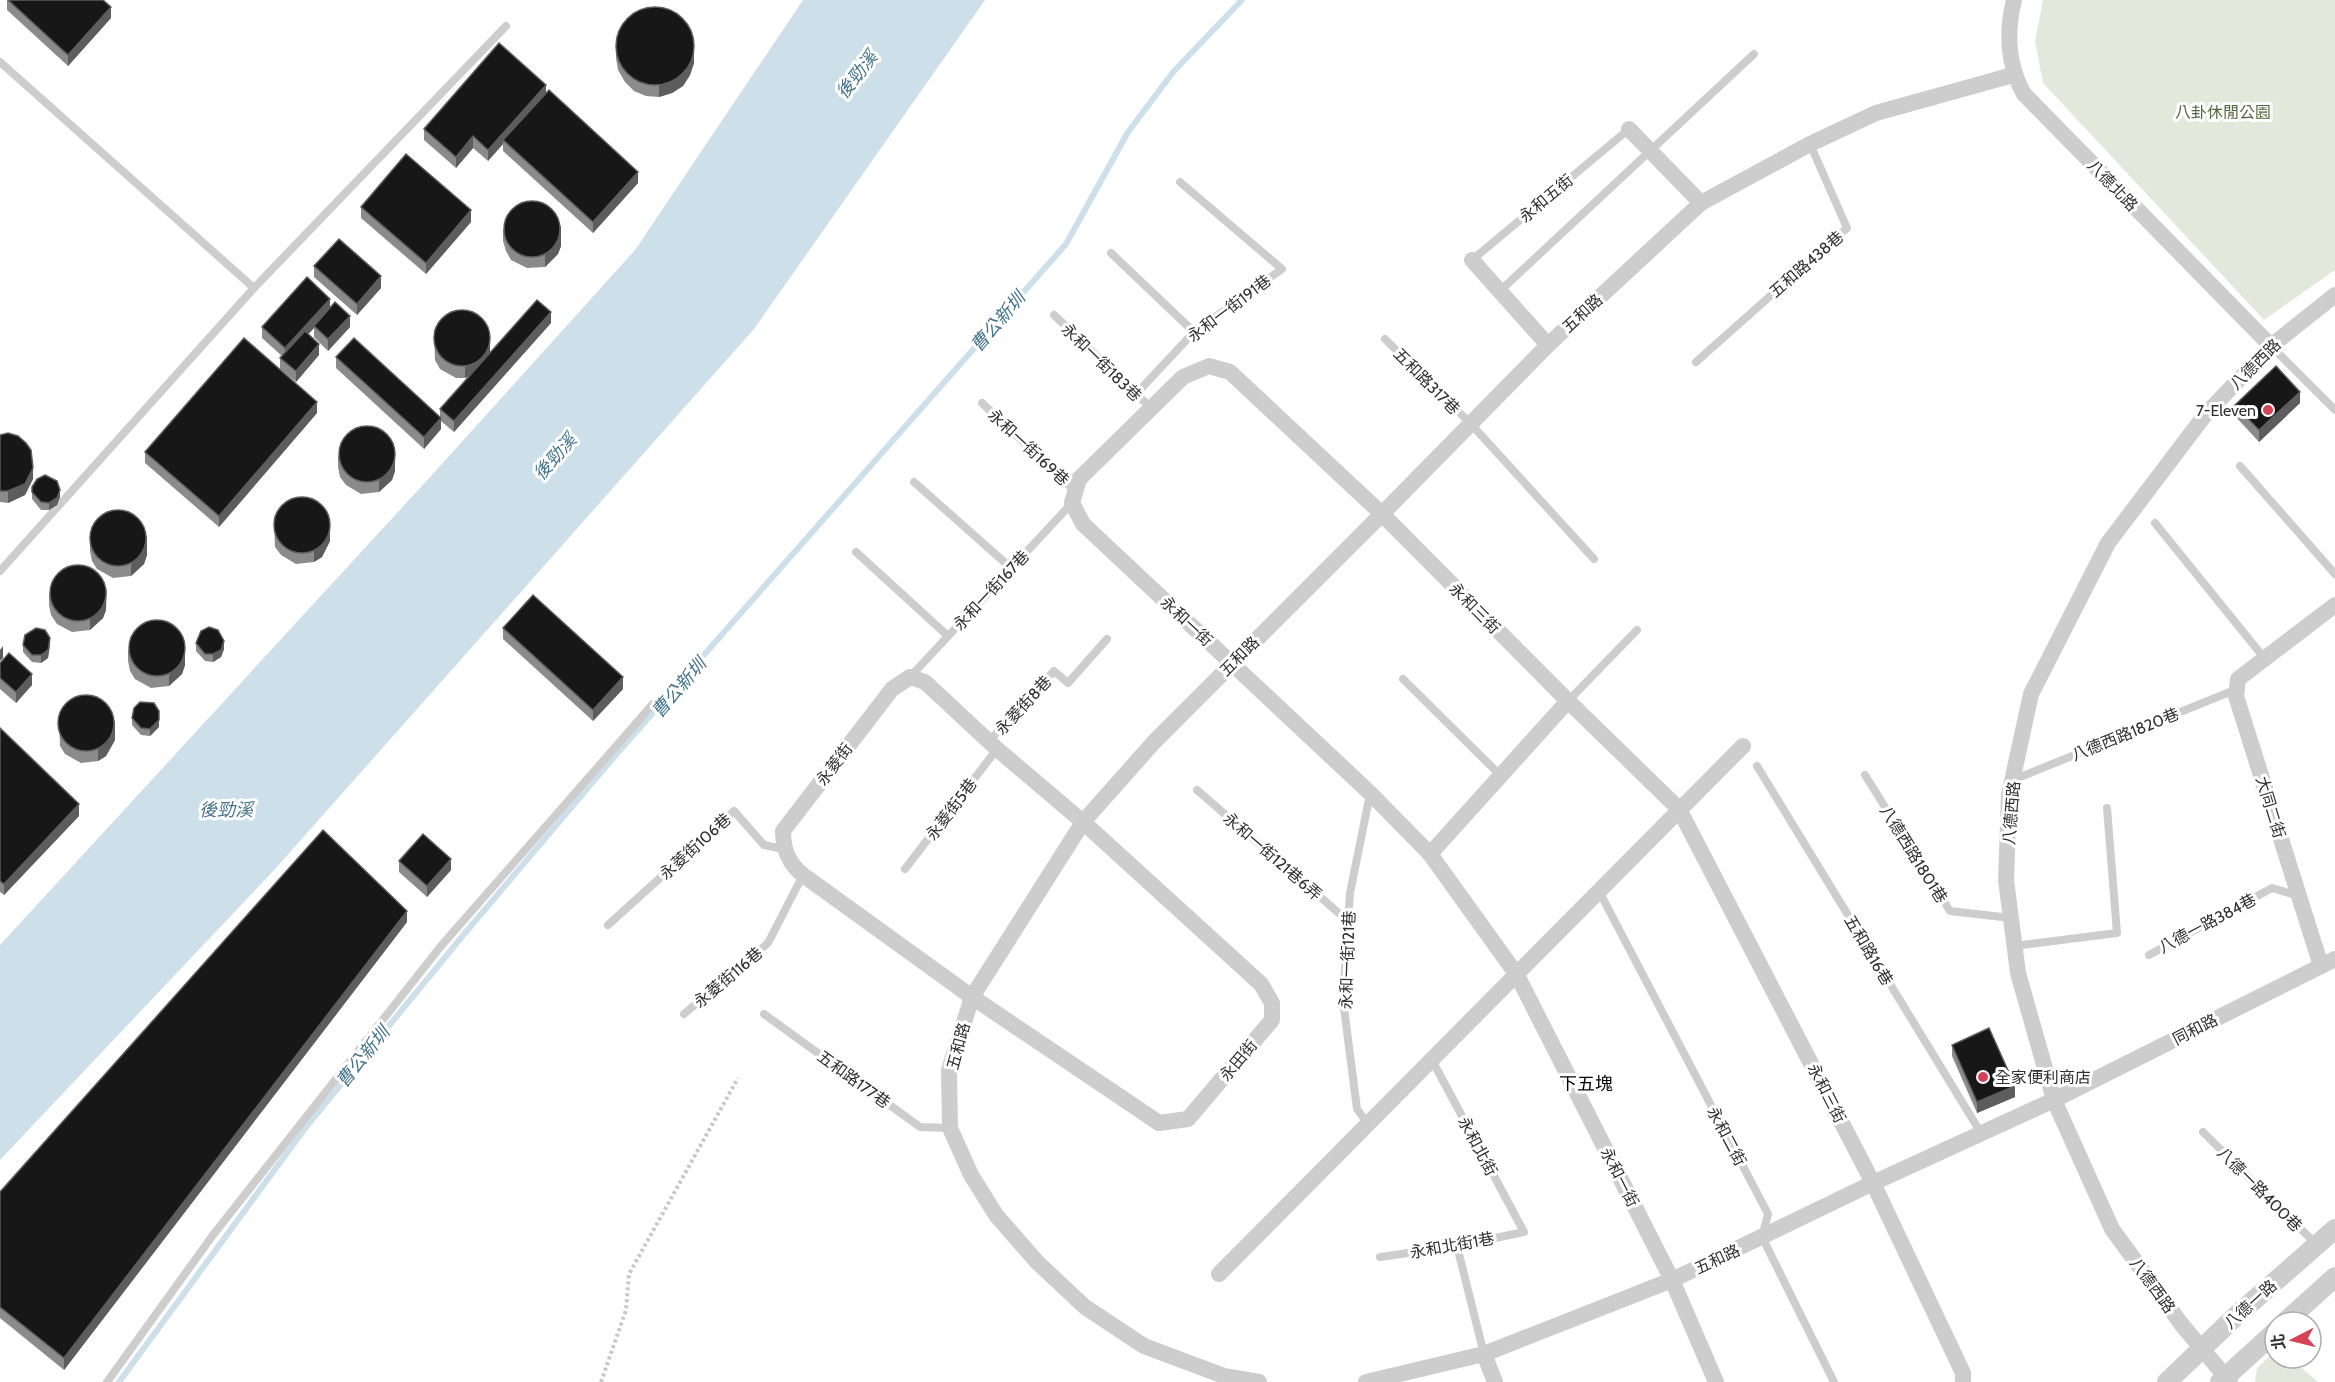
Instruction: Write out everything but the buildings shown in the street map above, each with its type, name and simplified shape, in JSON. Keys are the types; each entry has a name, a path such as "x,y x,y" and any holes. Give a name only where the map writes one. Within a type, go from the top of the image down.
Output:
{"street":[{"name":"八德北路","path":"2014,0 2009,51 2013,75 2024,94 2271,346"},
{"name":"五和路","path":"1258,1382 1224,1376 1144,1346 1085,1307 1037,1262 996,1215 971,1175 950,1128 950,1070 972,997 1083,822 1154,742 1548,345 1701,203 1810,144 1876,113 2013,75"},
{"name":"永和五街","path":"1629,129 1701,203"},
{"name":"永和五街","path":"1472,260 1548,345"},
{"name":"八德西路","path":"2225,1380 2112,1229 2054,1100 2018,973 2006,879 2009,795 2031,693 2108,543 2190,431 2271,346 2335,295"},
{"path":"1074,497 1079,478 1151,408 1183,377 1209,366 1230,372 1382,514"},
{"name":"永和一街","path":"1074,497 1083,524 1370,793 1430,854 1517,975 1672,1280 1716,1382"},
{"name":"永和三街","path":"1382,514 1679,809 1873,1183 1963,1374 1963,1382"},
{"path":"2237,688 2238,679 2335,605"},
{"path":"910,677 925,682 993,745 1083,822"},
{"name":"永菱街","path":"783,849 783,831 892,689 910,677"},
{"name":"大同二街","path":"2237,688 2236,696 2299,896 2328,962"},
{"path":"1430,854 1568,701"},
{"path":"1219,1274 1600,893 1679,809 1743,746"},
{"name":"永田街","path":"972,997 1160,1123 1188,1119 1272,1020 1272,1003 1262,984 1083,822"},
{"path":"783,849 796,870 972,997"},
{"name":"同和路","path":"2054,1100 2328,962"},
{"name":"五和路","path":"1366,1382 1484,1354 1672,1280 1873,1183 2054,1100"},
{"name":"八德一路","path":"2167,1382 2335,1229"},
{"path":"2299,1310 2335,1277"},
{"path":"2225,1380 2263,1344"},
{"path":"1484,1354 1495,1382"}],"lane":[{"path":"0,571 254,288 506,26"},
{"path":"1501,290 1754,54"},
{"path":"0,62 254,288"},
{"name":"永和五街","path":"1472,260 1629,129"},
{"name":"五和路438巷","path":"1696,362 1847,228 1810,144"},
{"name":"永和一街191巷","path":"1136,394 1194,332 1282,269 1180,182"},
{"path":"1111,254 1194,332"},
{"name":"永和一街183巷","path":"1054,315 1151,408"},
{"name":"五和路317巷","path":"1385,339 1470,423"},
{"path":"2271,346 2335,410"},
{"name":"永和一街169巷","path":"982,403 1074,497"},
{"path":"1470,423 1594,559"},
{"path":"2240,466 2335,574"},
{"path":"914,482 1011,568"},
{"name":"永和一街167巷","path":"910,677 1074,497"},
{"path":"2156,523 2265,659"},
{"path":"856,552 948,636"},
{"path":"1568,701 1637,630"},
{"name":"永菱街8巷","path":"993,745 1054,671 1068,683 1107,639"},
{"path":"1403,679 1501,776"},
{"name":"八德西路1820巷","path":"2013,780 2237,688"},
{"path":"107,1382 213,1235 441,946 653,704"},
{"name":"永菱街5巷","path":"905,869 993,745"},
{"name":"五和路16巷","path":"1757,766 1981,1134"},
{"name":"八德西路1801巷","path":"1865,775 1950,911 2011,918"},
{"name":"永和一街121巷6弄","path":"1197,790 1348,922"},
{"name":"永和一街121巷","path":"1368,1124 1357,1109 1343,1000 1350,893 1370,793"},
{"path":"2015,946 2117,933 2107,808"},
{"name":"永菱街106巷","path":"608,925 734,811 764,845 783,849"},
{"name":"永菱街116巷","path":"684,1014 768,943 803,875"},
{"name":"八德一路384巷","path":"2149,955 2272,888 2299,896"},
{"name":"永和二街","path":"1600,893 1768,1214 1762,1237"},
{"name":"五和路177巷","path":"764,1014 920,1127 950,1128"},
{"name":"永和北街","path":"1432,1060 1524,1232"},
{"name":"八德一路400巷","path":"2203,1132 2316,1245"},
{"name":"永和北街1巷","path":"1380,1257 1457,1246 1524,1232"},
{"path":"1762,1237 1834,1382"},
{"path":"1457,1246 1484,1354"}],"path":[{"path":"601,1382 626,1310 629,1274 738,1078"}],"green space":[{"name":"八卦休閒公園","path":"2043,0 2335,0 2335,270 2264,320 2043,83 2035,41"},
{"path":"2263,1362 2263,1370 2304,1370 2318,1382 2255,1382 2257,1368"}],"water":[{"name":"後勁溪","path":"803,0 985,0 754,329 276,868 0,1160 0,945 431,476 635,250"}],"waterway":[{"name":"曹公新圳","path":"119,1382 306,1127 465,933 614,757 1066,244 1128,132 1174,71 1242,0"}],"place":[{"name":"7-Eleven","path":"2268,410"},
{"name":"全家便利商店","path":"1983,1077"}],"district":[{"name":"下五塊","path":"1586,1084"}]}
